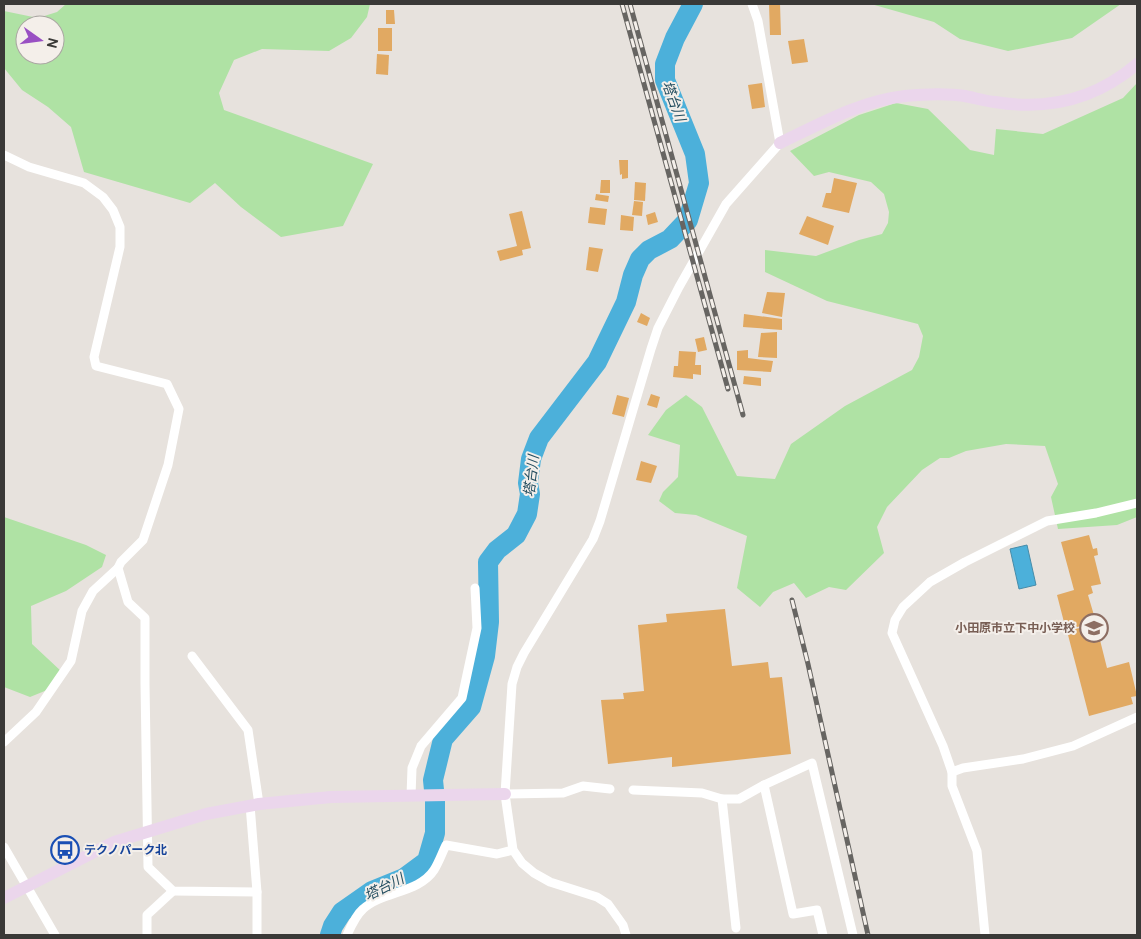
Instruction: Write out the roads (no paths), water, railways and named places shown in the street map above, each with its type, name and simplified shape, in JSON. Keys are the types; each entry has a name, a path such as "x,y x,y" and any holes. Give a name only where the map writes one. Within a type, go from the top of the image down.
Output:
{"street":[{"path":"752,4 758,21 780,143"},
{"path":"626,935 623,925 608,904 597,897 550,882 534,874 522,863 514,850 506,794 512,684 524,653 593,539 658,328 726,204 780,143 861,106 904,96 947,94 1016,104 1043,104 1077,99 1107,86 1137,64"},
{"path":"4,154 29,167 84,183 103,197 113,210 120,227 120,247 94,358 96,366 167,384 179,409 168,464 143,540 121,562 118,568 93,591 82,611 70,661 36,712 4,742"},
{"path":"984,935 977,851 952,786 952,772 929,714 892,633 895,620 903,607 930,582 965,562 1047,521 1096,513 1137,503"},
{"path":"118,568 128,602 145,618 148,867 173,891 257,892"},
{"path":"415,796 412,768 421,746 462,698 477,628 475,588"},
{"path":"192,656 248,730 255,805 257,935"},
{"path":"952,772 963,768 1023,759 1073,746 1137,717"},
{"path":"633,790 702,793 722,798 740,799 764,785 812,763 853,935"},
{"path":"764,785 793,914 817,910 823,935"},
{"path":"4,898 26,885 114,842 206,814 255,805 331,797 563,793 583,786 610,789"},
{"path":"722,798 736,928"},
{"path":"346,935 362,910 372,902 415,885 426,878 434,870 446,845 497,854 514,850"},
{"path":"4,847 55,935"},
{"path":"147,935 147,916 173,891"}],"water":[{"path":"1027,545 1036,585 1019,589 1010,549"}],"waterway":[{"name":"塔台川","path":"330,935 333,926 342,912 372,891 404,878 427,861 435,833 433,780 443,739 471,707 485,656 489,622 488,562 497,550 516,535 527,514 530,494 528,483 531,459 539,438 597,362 626,302 633,275 640,259 649,250 670,239 688,220 699,183 695,154 665,80 665,64 675,38 693,4"}],"railway":[{"path":"622,4 728,389"},
{"path":"630,4 743,415"},
{"path":"792,600 868,935"}],"place":[{"name":"小田原市立下中小学校","path":"1094,628"},
{"name":"テクノパーク北","path":"65,850"}]}
